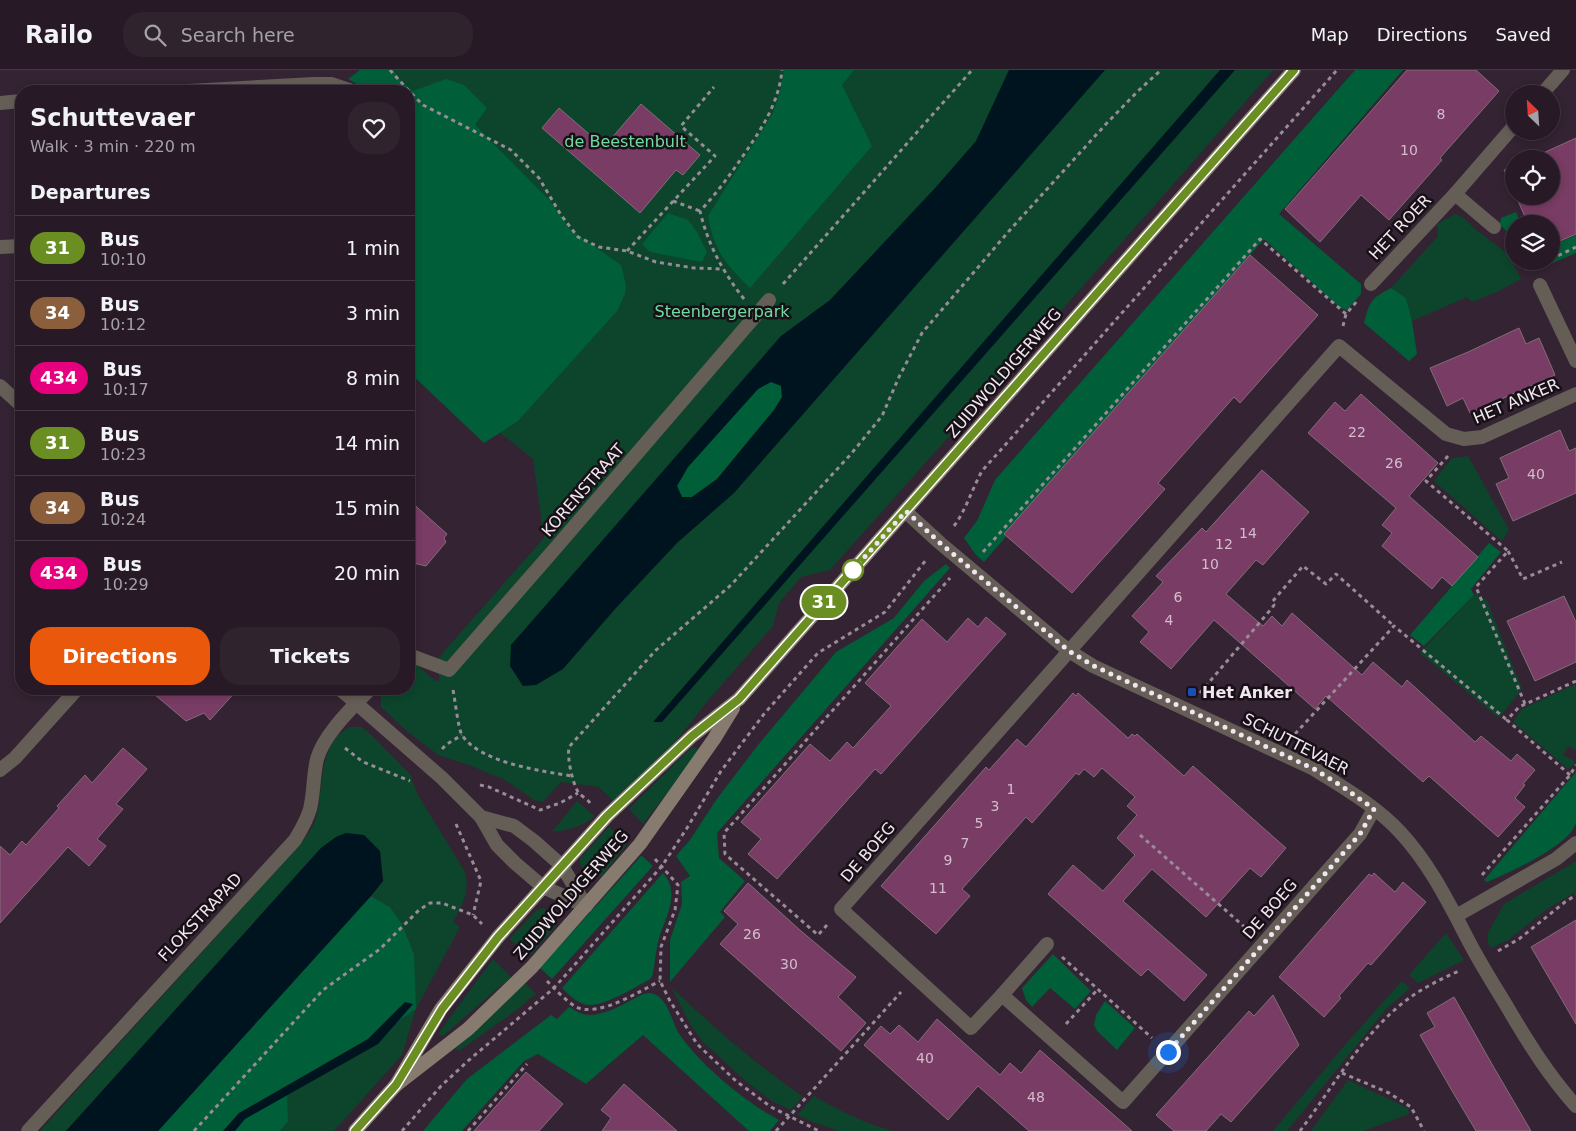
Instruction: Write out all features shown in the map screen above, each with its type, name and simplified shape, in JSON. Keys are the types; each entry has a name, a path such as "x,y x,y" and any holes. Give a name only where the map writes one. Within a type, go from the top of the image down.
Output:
{"main road":[{"name":"ZUIDWOLDIGERWEG","path":"355,1131 396,1085 468,1029 532,967 586,906 640,844 714,739 739,699 1294,70"},
{"name":"ZUIDWOLDIGERWEG","path":"396,1085 442,1009 498,937 614,810 692,736 739,699"}],"street":[{"path":"1550,85 1562,70"},
{"path":"296,85 334,85"},
{"path":"0,103 15,102"},
{"name":"HET ROER","path":"1371,284 1455,194 1505,136"},
{"name":"HET ROER","path":"1455,194 1494,227"},
{"path":"0,247 15,246"},
{"path":"1540,285 1576,362"},
{"name":"KORENSTRAAT","path":"449,670 770,300"},
{"path":"1069,651 1339,346"},
{"name":"HET ANKER","path":"1339,346 1446,434 1464,439 1482,437 1576,394"},
{"path":"0,386 15,400"},
{"name":"SCHUTTEVAER","path":"906,511 940,543 1069,651 1094,666 1185,710 1314,769 1374,809 1400,832 1438,884 1480,961 1537,1057 1557,1085 1576,1106"},
{"name":"DE BOEG","path":"840,909 1069,651"},
{"path":"415,657 449,670"},
{"path":"0,770 15,758 72,695"},
{"path":"347,695 442,778 482,817 497,844 515,863 543,887 586,906"},
{"path":"356,703 364,695"},
{"name":"FLOKSTRAPAD","path":"28,1131 295,840 305,823 310,809 315,772 324,742 356,703"},
{"name":"DE BOEG","path":"1002,995 1123,1102 1360,834 1374,809"},
{"path":"482,817 514,826 534,841 562,866 586,906"},
{"path":"1456,916 1556,859 1576,843"},
{"path":"840,909 972,1028 1047,944"}],"path":[{"path":"390,70 403,85"},
{"path":"700,211 717,192 764,126 778,91 782,70"},
{"path":"770,300 972,70"},
{"path":"480,785 489,787 540,810 560,803 578,792 567,755 569,747 655,651 731,585 850,454 882,416 899,377 922,333 1009,231 1106,124 1161,70"},
{"path":"627,251 715,156 681,126 714,87"},
{"path":"415,97 444,116 487,136 510,150 538,178 561,215 578,237 599,247 627,251 656,262 694,268 723,269"},
{"path":"673,201 700,211"},
{"path":"700,211 712,249 723,269 756,315"},
{"path":"840,909 818,935 725,854 724,834 1260,239 1346,314"},
{"path":"1560,254 1576,248"},
{"path":"1339,346 1346,314 1371,284"},
{"path":"1464,439 1426,481 1508,551 1523,579 1562,562"},
{"path":"1508,551 1476,587 1525,704"},
{"path":"1185,710 1272,608 1274,605 1272,602 1303,566 1326,584 1336,574 1394,626 1570,775"},
{"path":"1295,734 1394,626"},
{"path":"449,670 462,734 477,750 516,766 572,776"},
{"path":"1507,720 1519,707 1576,681"},
{"path":"1472,907 1473,886 1570,775 1576,765"},
{"path":"194,1131 324,990 380,950 419,910 430,903 442,904 473,915 481,881 455,822"},
{"path":"1140,835 1263,943"},
{"path":"662,866 678,885 675,910 661,947 660,981 670,1001 698,1044 736,1081 771,1107 819,1131"},
{"path":"1300,1131 1375,1030 1404,1002 1428,986 1480,961 1518,939 1576,895"},
{"path":"1047,944 1168,1052"},
{"path":"776,1131 915,977"},
{"path":"402,1131 441,1086 554,988 576,1006 591,1010 660,981"},
{"path":"1052,1039 1098,989"},
{"path":"468,1131 527,1064"},
{"path":"1342,1073 1390,1093 1411,1107 1424,1131"}],"green space":[{"path":"360,70 393,70 406,85 358,85 348,79"},
{"name":"Steenbergerpark","path":"366,70 1273,70 830,570 801,577 779,603 773,626 706,703 673,745 613,801 599,787 561,782 543,802 534,800 505,780 438,755 409,733 381,707 381,695 415,695 415,664 436,681 439,681 439,657 544,538 533,459 415,365 415,85 397,85"},
{"path":"784,70 854,70 842,85 872,146 750,288 727,263 717,248 708,216 773,113 780,92"},
{"path":"1355,70 1403,70 1279,214 1361,284 1361,294 1347,310 1340,308 1264,239 984,562 976,555 964,538 977,521 995,480"},
{"path":"446,79 464,85 487,108 475,125 550,201 570,229 621,265 626,285 625,294 617,311 518,421 484,443 415,378 415,90"},
{"path":"668,213 688,220 697,232 707,252 702,262 650,252 642,244"},
{"path":"1455,214 1463,217 1476,230 1505,252 1505,270 1516,270 1521,279 1499,291 1472,302 1467,297 1412,321 1406,298 1391,288 1438,236 1437,224"},
{"path":"1505,216 1505,230 1499,224 1501,218"},
{"path":"1576,235 1576,253 1560,260 1560,242"},
{"path":"1391,288 1406,298 1412,321 1417,354 1409,361 1364,323 1372,301"},
{"path":"771,382 781,385 782,397 774,410 717,479 692,497 682,497 677,486 688,467 758,389"},
{"path":"1468,456 1509,530 1502,541 1434,481 1452,458"},
{"path":"1489,543 1501,552 1471,589 1474,595 1424,646 1410,635"},
{"path":"946,564 950,568 717,833 719,858 745,881 720,912 725,917 670,982 670,940 682,904 681,882 690,876 676,856 690,840 716,800 758,745 836,652 894,618 924,581"},
{"path":"1476,593 1487,601 1522,689 1499,718 1420,653"},
{"path":"1576,684 1576,750 1568,746 1563,755 1575,763 1568,769 1513,722 1522,709"},
{"path":"350,727 361,727 366,730 412,776 411,778 418,795 465,872 467,886 465,898 453,922 460,927 416,1009 402,1055 334,1131 280,1131 288,1122 287,1087 414,954 402,924 390,907 371,896 383,881 380,851 364,835 336,837 321,848 66,1131 40,1131 304,840 317,815 324,766 328,754 340,734"},
{"path":"695,747 700,751 643,824 629,809 691,748"},
{"path":"1576,772 1576,822 1572,831 1552,849 1538,857 1487,882 1484,880"},
{"path":"577,801 595,816 575,827 552,832"},
{"path":"609,827 627,844 602,876 586,872 581,866 580,858"},
{"path":"641,856 652,867 552,979 540,968"},
{"path":"1576,861 1576,892 1547,909 1508,940 1491,948 1488,943 1488,933 1504,904"},
{"path":"663,873 671,889 671,898 670,907 658,942 652,977 626,992 599,1004 584,1004 569,995 562,988"},
{"path":"371,896 390,907 402,924 414,954 416,1009 287,1087 288,1122 280,1131 158,1131"},
{"path":"543,908 553,915 556,926 530,956 509,939 537,910"},
{"path":"1446,933 1464,960 1418,983 1409,975"},
{"path":"1053,954 1091,991 1075,1009 1050,988 1032,1007 1026,1000 1022,988"},
{"path":"493,959 511,977 443,1036 438,1034"},
{"path":"1402,981 1410,988 1386,1009 1287,1131 1273,1131 1344,1046"},
{"path":"525,983 536,994 459,1051 455,1049"},
{"path":"672,988 736,1045 803,1097 791,1110 772,1101 748,1083 703,1042 690,1024"},
{"path":"650,993 661,998 668,1008 678,1032 710,1069 738,1093 779,1120 770,1131 749,1131 643,1035 586,1084 538,1054 524,1061 462,1131 423,1131 467,1079 551,1015 557,1019 569,1007 583,1014 598,1014 614,1009 643,994"},
{"path":"1105,1001 1135,1028 1117,1050 1097,1031 1094,1025 1096,1015"},
{"path":"1348,1080 1408,1108 1409,1114 1364,1131 1311,1131"},
{"path":"814,1096 862,1121 893,1131 839,1131 797,1115"}],"water":[{"path":"1009,70 1105,70 734,493 677,543 616,608 563,669 536,685 523,686 510,666 511,645 781,336 830,300 936,187 976,141","holes":["771,382 781,386 782,397 774,410 717,479 692,497 682,497 677,486 688,467 758,389"]},
{"path":"1220,70 1235,70 662,722 653,722"},
{"path":"346,833 364,835 380,851 383,881 158,1131 66,1131 321,848 336,837"},
{"path":"405,1002 413,1004 378,1044 245,1119 235,1131 223,1131 239,1113 368,1039"}],"building":[{"path":"1407,70 1476,70 1499,91 1389,220 1361,195 1320,242 1285,209"},
{"path":"641,104 700,155 683,175 676,170 640,213 542,128 559,108 604,147"},
{"path":"1576,138 1576,234 1560,241 1560,215 1524,215 1520,205 1560,205 1560,150 1550,150"},
{"path":"1250,255 1318,315 1240,403 1234,397 1158,483 1165,489 1072,593 1004,534"},
{"path":"1519,328 1526,344 1539,338 1555,375 1470,413 1463,398 1447,406 1430,368"},
{"path":"1361,394 1438,463 1409,496 1478,557 1452,586 1442,577 1432,589 1382,546 1392,533 1382,525 1396,508 1308,433 1335,402 1345,411"},
{"path":"1560,430 1569,451 1576,448 1576,493 1513,521 1496,484 1509,478 1500,458"},
{"path":"1262,470 1309,512 1263,565 1256,560 1226,594 1263,626 1272,616 1282,626 1292,613 1362,675 1373,662 1402,687 1407,680 1475,742 1481,736 1511,761 1517,754 1535,770 1523,784 1525,785 1515,798 1525,807 1498,837 1429,776 1423,782 1326,696 1315,709 1214,620 1171,669 1140,642 1149,632 1132,616 1163,582 1156,576 1202,528 1206,532"},
{"path":"415,505 447,534 444,538 446,542 426,566 415,563"},
{"path":"1564,596 1576,622 1576,662 1535,681 1507,621"},
{"path":"986,617 1006,634 881,774 875,769 777,879 748,854 761,839 741,822 810,744 830,761 847,742 853,748 891,706 865,683 922,619 947,642 968,618 978,627"},
{"path":"1073,693 1076,696 1078,693 1128,738 1132,734 1135,736 1137,734 1184,776 1193,766 1286,848 1261,877 1250,868 1206,917 1152,869 1123,901 1207,975 1184,1001 1148,969 1141,976 1048,894 1073,865 1103,891 1135,855 1117,838 1137,815 1127,806 1135,797 1102,768 1094,777 1084,769 1079,775 1076,773 1032,823 1026,817 962,889 970,896 936,934 881,886 986,767 989,770 1017,739 1026,747"},
{"path":"155,695 233,695 210,720 204,713 186,721"},
{"path":"123,748 147,769 116,804 123,809 97,839 106,846 89,866 68,847 0,923 0,846 10,855 22,841 26,845 85,775 92,783"},
{"path":"1374,873 1395,892 1403,882 1426,902 1371,965 1368,963 1339,996 1341,998 1324,1017 1279,977 1369,874 1372,876"},
{"path":"748,883 856,977 838,997 866,1023 841,1051 720,944 738,924 724,911"},
{"path":"1576,920 1576,1024 1531,947"},
{"path":"1273,995 1299,1045 1231,1122 1221,1114 1206,1131 1174,1131 1156,1115 1249,1011 1254,1016"},
{"path":"1454,997 1531,1131 1476,1131 1451,1089 1420,1035 1435,1027 1427,1013"},
{"path":"937,1019 1000,1075 1010,1063 1021,1073 1040,1050 1132,1131 1029,1131 978,1086 948,1120 864,1045 881,1026 890,1034 899,1025 918,1042"},
{"path":"526,1072 563,1104 539,1131 474,1131"},
{"path":"624,1084 677,1131 602,1131 611,1118 601,1110"}],"bus line":[{"name":"31","path":"355,1131 396,1085 442,1009 498,937 607,816 692,736 739,699 1294,70"}],"place":[{"name":"Het Anker","path":"1192,692"}],"route":[{"path":"853,570 906,511 940,543 1069,651 1094,666 1185,710 1314,769 1374,809 1360,834 1168,1052"}],"park label":[{"name":"de Beestenbult","path":"625,141"}]}
